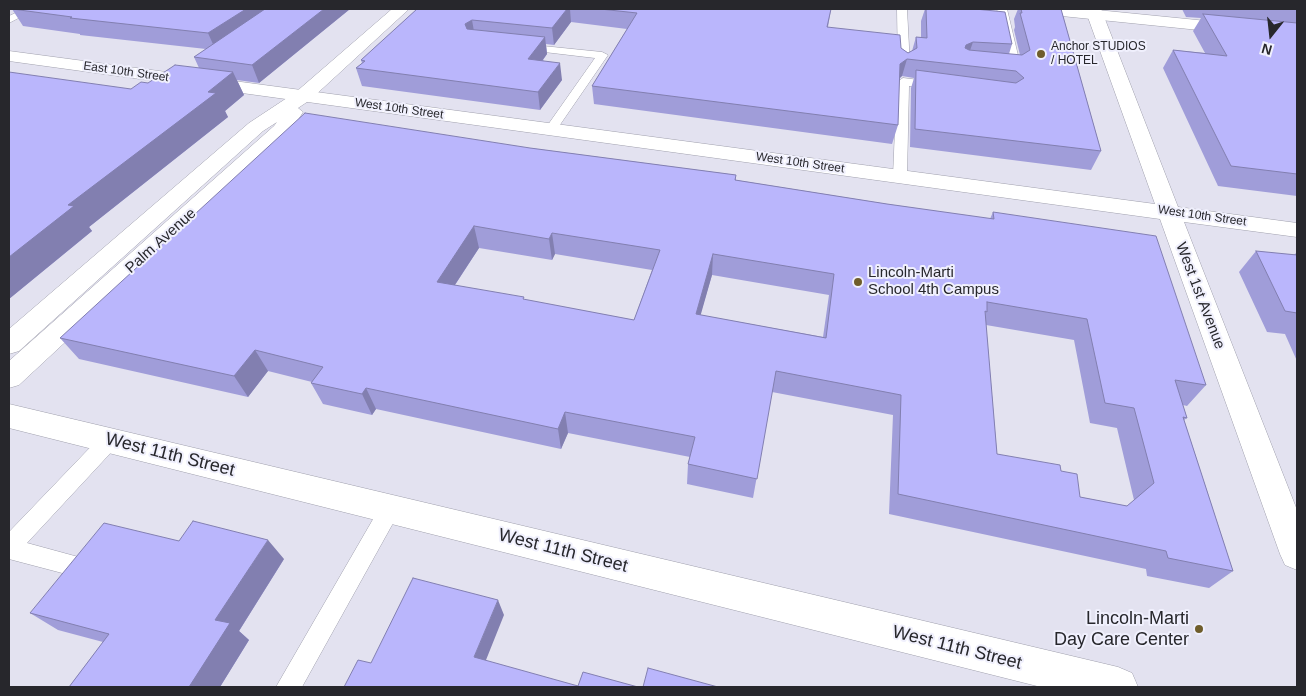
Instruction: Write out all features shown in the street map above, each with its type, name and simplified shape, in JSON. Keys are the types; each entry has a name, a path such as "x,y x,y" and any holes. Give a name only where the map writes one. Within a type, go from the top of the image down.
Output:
{"street":[{"name":"Palm Avenue","path":"9,344 256,127 303,96 401,9"},
{"path":"1042,9 1094,11 1297,34"},
{"name":"West 1st Avenue","path":"1094,11 1297,554"},
{"name":"East 10th Street","path":"9,56 303,96"},
{"name":"Palm Avenue","path":"9,377 282,130 303,96"},
{"name":"West 10th Street","path":"303,96 1297,230"},
{"name":"West 11th Street","path":"9,416 1118,687"}],"lane":[{"path":"9,20 31,9"},
{"path":"902,9 904,66"},
{"path":"996,67 1015,68 1002,9"},
{"path":"514,46 602,56 551,129"},
{"path":"184,80 200,69"},
{"path":"900,176 903,82 951,88"},
{"path":"85,568 9,548 110,440"},
{"path":"288,687 390,509"}],"building":[{"path":"12,9 246,9 208,33 70,18 72,17"},
{"path":"265,9 324,9 252,65 194,57"},
{"path":"417,9 567,9 552,28 472,20 465,24 467,29 545,37 528,59 560,63 538,92 356,68 365,61 361,60"},
{"path":"600,9 831,9 827,27 900,35 901,48 908,53 917,48 916,37 927,38 926,9 975,9 1005,12 1012,44 973,42 966,45 965,48 1022,55 1030,50 1020,13 1022,13 1021,9 1061,9 1101,151 915,129 916,70 1016,83 1024,78 1016,71 907,59 900,64 898,125 592,86 637,13"},
{"path":"1203,14 1297,23 1297,174 1231,166 1173,50 1227,56"},
{"path":"175,65 233,72 208,92 216,93 68,205 74,206 9,257 9,72 131,89 141,82 148,83"},
{"path":"305,113 530,148 736,175 735,180 887,204 994,219 993,212 1156,236 1206,385 1175,380 1187,418 1183,417 1233,571 1168,558 1166,551 898,494 901,395 776,371 757,479 688,464 695,437 565,412 558,429 366,388 362,394 311,383 323,367 255,350 234,376 60,338","holes":["474,226 549,239 552,233 660,250 634,320 523,299 524,297 437,282","713,254 834,274 826,338 696,314","987,302 1087,319 1105,403 1134,408 1154,483 1127,506 1080,497 1077,474 1061,471 1060,465 997,454 985,311 987,312"]},
{"path":"1256,251 1297,255 1297,313 1285,311"},
{"path":"193,521 268,540 215,620 230,623 189,687 69,687 109,634 30,613 104,523 179,541"},
{"path":"413,578 498,600 474,657 578,686 583,672 638,687 344,687 358,660 371,663"},
{"path":"648,668 718,687 643,687"}],"place":[{"name":"Anchor STUDIOS / HOTEL","path":"1041,54"},
{"name":"Lincoln-Marti School 4th Campus","path":"858,282"},
{"name":"Lincoln-Marti Day Care Center","path":"1199,629"}]}
